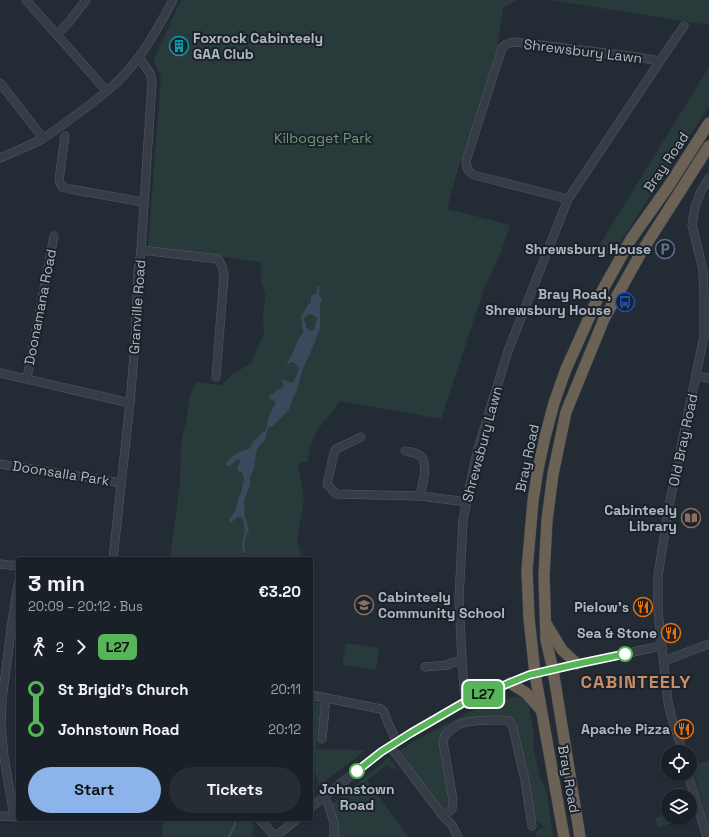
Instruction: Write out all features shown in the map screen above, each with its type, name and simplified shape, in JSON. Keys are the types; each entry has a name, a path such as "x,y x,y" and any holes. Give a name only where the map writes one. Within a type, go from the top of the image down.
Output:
{"highway":[{"name":"Bray Road","path":"564,837 535,674 529,618 527,570 533,501 538,469 554,403 566,368 597,300 631,239 668,187 709,123"},
{"name":"Bray Road","path":"580,837 553,670 546,640 544,576 547,520 554,474 566,412 604,319 642,251 709,146"},
{"path":"546,622 562,650 577,664"},
{"path":"510,683 526,693 542,710"}],"street":[{"path":"26,0 108,91"},
{"path":"57,35 70,22 86,0"},
{"path":"0,158 43,138 108,91 121,79 139,58 173,0"},
{"name":"Shrewsbury Lawn","path":"466,701 462,661 459,599 463,520 478,448 508,351 568,199 684,26"},
{"name":"Shrewsbury Lawn","path":"568,199 474,175 467,169 466,161 502,48 508,43 513,42 660,61"},
{"name":"Granville Road","path":"113,557 135,343 138,272 141,250 152,82 150,73 139,58"},
{"path":"0,83 43,138"},
{"path":"65,136 59,180 62,186 70,189 143,202"},
{"name":"Old Bray Road","path":"680,745 668,702 658,611 658,576 669,506 696,376 707,336 704,297 706,266 692,225 695,207 701,191 709,178"},
{"name":"Doonamana Road","path":"27,378 54,236"},
{"path":"141,250 218,259 222,266 224,276 216,376"},
{"path":"0,373 130,403"},
{"path":"696,376 709,378"},
{"path":"361,437 336,449 334,452 327,484 336,494 420,496 467,502"},
{"path":"405,451 422,456 424,461 425,469 420,496"},
{"name":"Doonsalla Park","path":"0,464 121,483"},
{"path":"0,564 16,566"},
{"path":"0,816 16,816 4,757 2,700 16,597"},
{"path":"664,661 709,644"},
{"path":"313,805 390,746 466,701 535,674 661,646"},
{"path":"425,667 448,665 462,661"},
{"path":"313,695 381,709 384,712 397,742"},
{"path":"322,740 326,698"},
{"path":"443,816 452,809 453,800 443,742 445,735 458,725 502,720 509,721 513,728 525,780 532,826"},
{"path":"390,746 443,816 452,825 458,837"},
{"path":"691,781 707,837"},
{"path":"323,797 328,804 334,823 334,837"},
{"path":"261,821 276,837 295,821"}],"green space":[{"name":"Kilbogget Park","path":"181,0 517,0 503,8 497,50 494,56 492,68 457,172 447,209 510,225 500,255 485,286 441,419 340,401 316,432 309,449 308,461 298,464 304,498 297,539 302,557 171,557 180,484 181,444 190,395 196,382 222,385 230,376 251,363 264,333 263,318 265,295 261,281 261,262 148,247 161,76 153,61"},
{"path":"550,0 709,0 709,25"},
{"path":"709,67 709,106 612,255 597,249"},
{"path":"346,643 379,648 376,670 342,665"},
{"path":"516,696 523,699 529,707 534,736 533,746 540,777 547,793 553,837 536,837 536,832 543,828 542,823 534,820 528,778 505,716 460,720 445,729 441,734 439,743 446,782 452,799 446,808 442,808 406,763 409,761 400,751 421,737 480,707"},
{"path":"313,702 321,703 316,749 366,750 320,785 318,783 313,764"},
{"path":"389,758 397,769 393,769 387,765 367,780 408,837 336,837 331,805"},
{"path":"709,761 709,827 696,781 697,764"},
{"path":"661,817 661,825 667,825 658,827 655,818"},
{"path":"163,821 250,821 253,825 253,833 251,837 162,837"}],"water":[{"path":"315,294 319,295 322,299 320,305 320,329 302,371 297,390 289,410 273,426 270,427 267,426 268,418 276,402 269,398 269,395 274,394 275,391 282,388 284,385 281,379 292,383 298,372 299,368 296,364 292,362 286,365 303,333 301,317 311,302 311,296","holes":["310,314 317,318 314,329 311,331 306,328 304,318"]},
{"path":"263,432 267,434 264,441 257,449 254,468 250,477 250,485 244,501 244,514 249,531 246,534 243,519 237,517 230,523 229,520 235,511 244,479 242,472 238,470 237,467 240,460 238,459 231,465 226,465 233,456 251,448 252,443"}],"waterway":[{"path":"318,287 318,297"},
{"path":"264,435 269,425"},
{"path":"244,552 243,544 246,531"},
{"path":"229,837 235,825 235,821"}],"bus line":[{"name":"L27","path":"357,771 381,752 468,700 529,675 625,654"}],"place":[{"name":"Foxrock Cabinteely GAA Club","path":"179,46"},
{"name":"Shrewsbury House","path":"665,249"},
{"name":"Bray Road, Shrewsbury House","path":"625,302"},
{"name":"Cabinteely Library","path":"691,518"},
{"name":"Cabinteely Community School","path":"364,605"},
{"name":"Pielow's","path":"643,607"},
{"name":"Sea & Stone","path":"671,633"},
{"name":"Apache Pizza","path":"684,729"},
{"name":"Johnstown Road","path":"357,771"}],"district":[{"name":"CABINTEELY","path":"636,682"}]}
